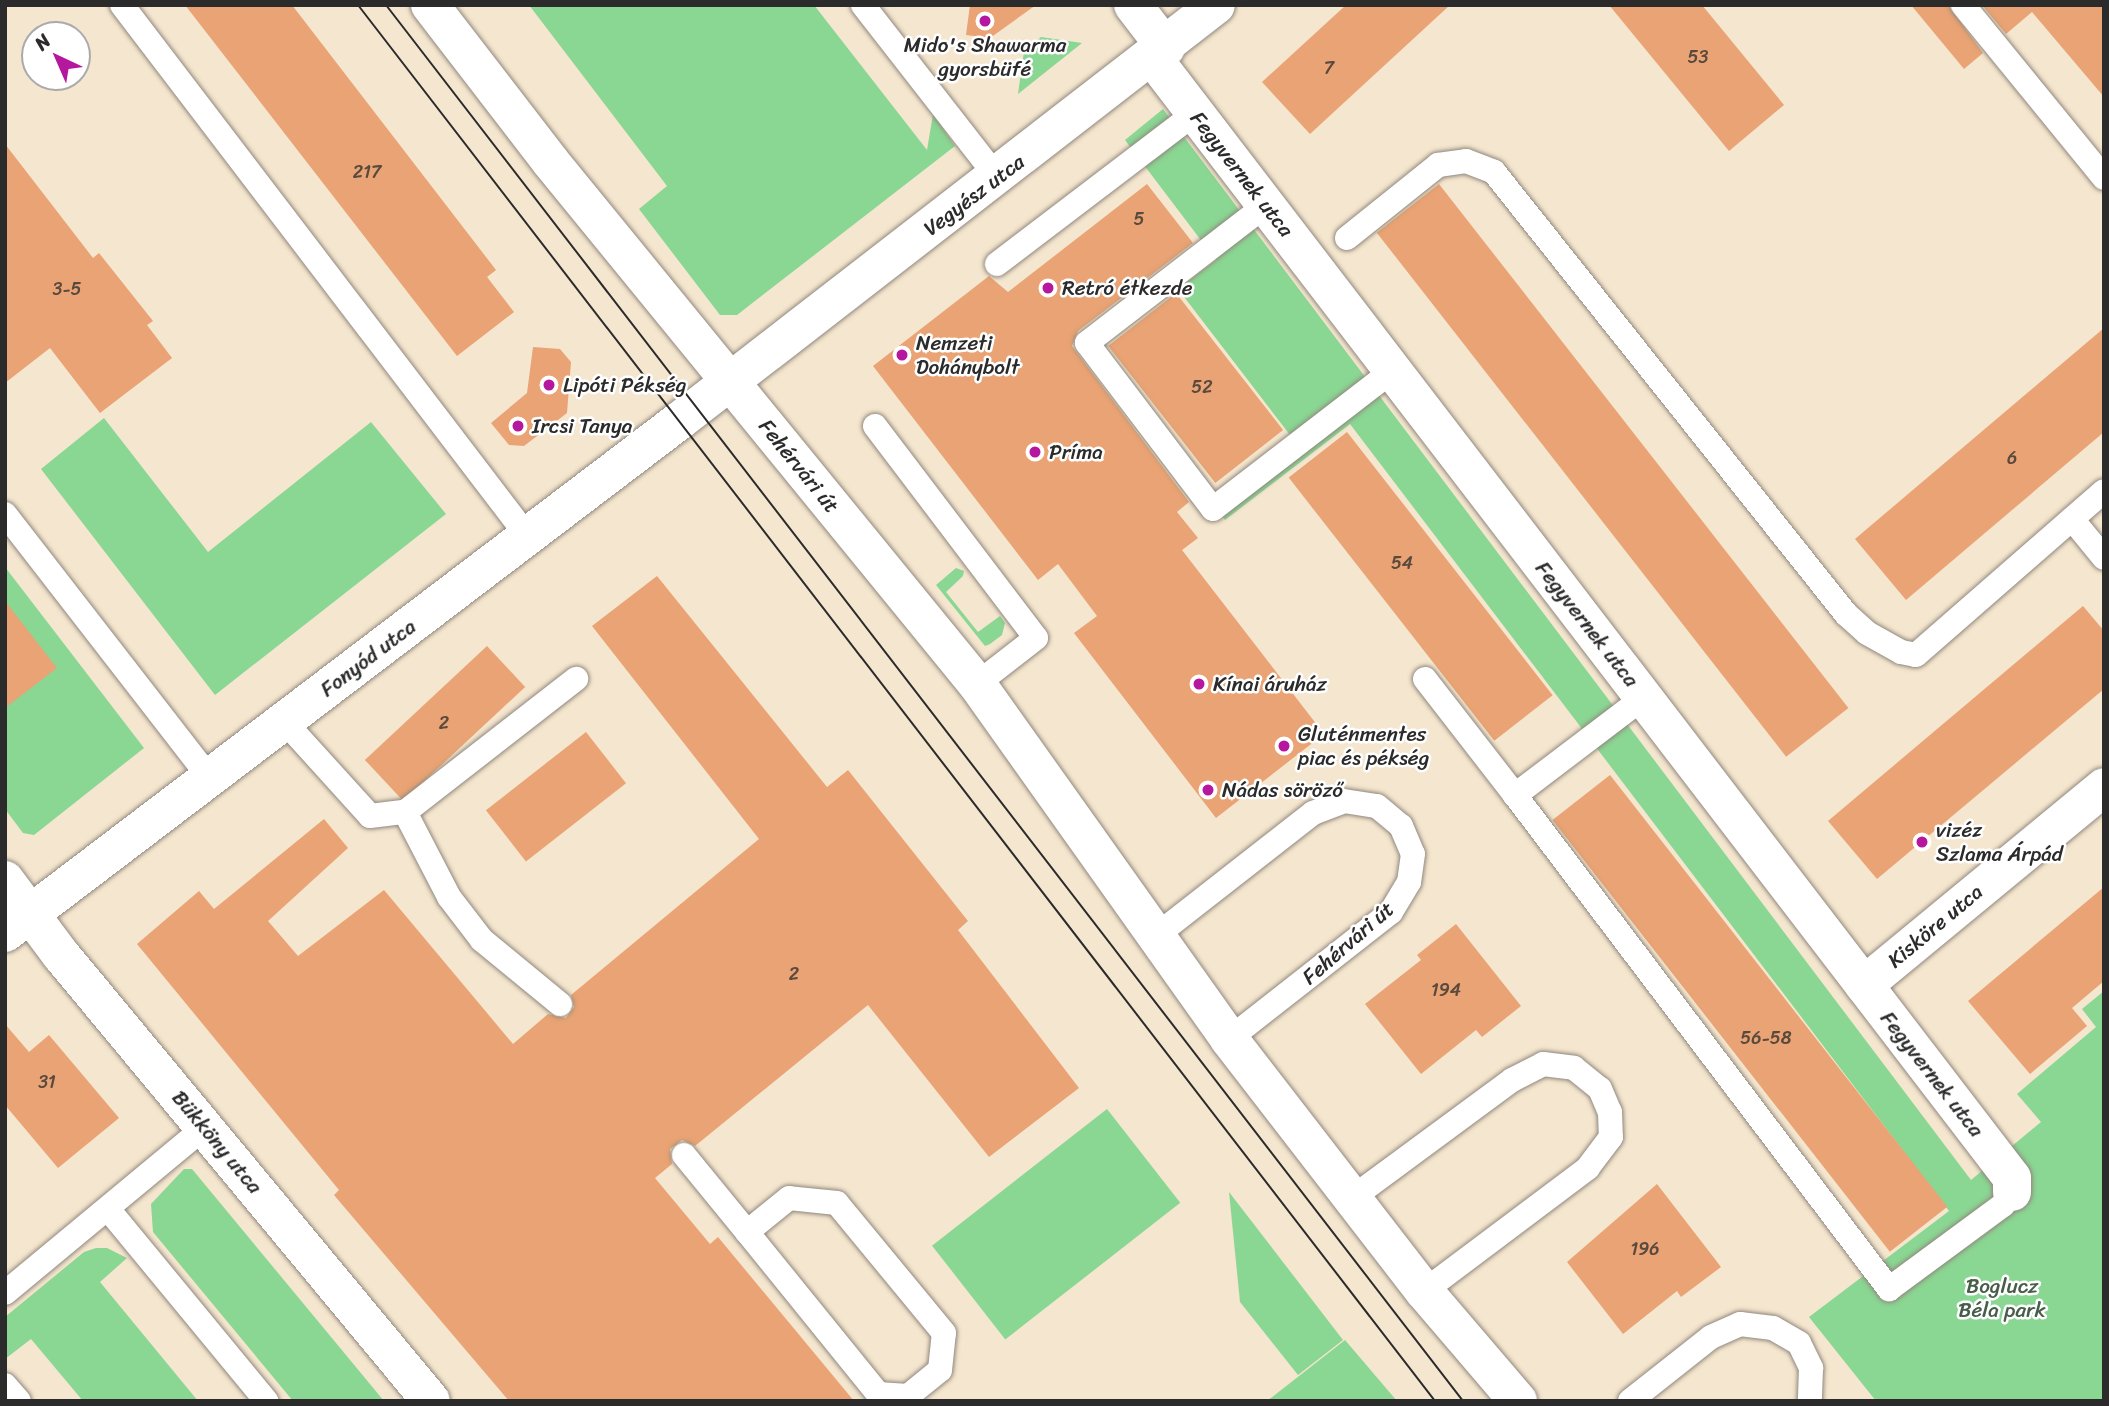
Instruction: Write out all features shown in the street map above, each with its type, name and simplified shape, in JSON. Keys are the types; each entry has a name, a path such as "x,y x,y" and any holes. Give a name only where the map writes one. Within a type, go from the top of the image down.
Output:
{"street":[{"name":"Fehérvári út","path":"430,5 729,382 977,684 1153,938 1229,1039 1424,1291 1518,1401"},
{"name":"Fegyvernek utca","path":"1133,5 1195,113 2012,1178 2012,1192"},
{"name":"Vegyész utca","path":"729,382 1159,53 1216,5"},
{"name":"Fonyód utca","path":"18,923 729,382"},
{"name":"Kisköre utca","path":"1864,985 2104,787"},
{"name":"Bükköny utca","path":"5,880 18,923 205,1127 431,1401"}],"lane":[{"path":"122,5 528,537"},
{"path":"863,5 997,177"},
{"path":"1963,5 2104,178"},
{"path":"997,264 1195,113"},
{"path":"1347,238 1438,165 1466,161 1494,172 1846,614 1867,633 1901,652 1916,654 2104,491"},
{"path":"1266,205 1087,344 1095,355 1213,509 1392,371"},
{"path":"875,426 1035,638 977,684"},
{"path":"5,514 209,777"},
{"path":"2072,519 2104,558"},
{"path":"284,721 370,816 405,812 576,679"},
{"path":"1425,679 1889,1289 2003,1205 2012,1192"},
{"path":"1515,795 1643,698"},
{"name":"Fehérvári út","path":"1153,938 1312,813 1344,801 1377,806 1401,826 1413,854 1409,882 1391,912 1229,1039"},
{"path":"405,812 449,897 482,940 560,1004"},
{"path":"1352,1198 1512,1080 1543,1064 1574,1068 1600,1089 1610,1112 1611,1137 1588,1168 1424,1291"},
{"path":"5,1293 205,1127"},
{"path":"684,1155 878,1394 908,1396 940,1370 944,1333 837,1203 789,1198 747,1232"},
{"path":"108,1209 266,1401"},
{"path":"1630,1401 1712,1336 1740,1324 1773,1328 1799,1343 1811,1368 1810,1401"},
{"path":"5,1385 19,1401"}],"green space":[{"path":"529,5 814,5 927,150 933,114 955,146 737,315 720,315 639,209 667,186"},
{"path":"1041,37 1082,43 1018,94 1024,51"},
{"name":"Boglucz Béla park","path":"1163,109 1971,1180 2041,1122 2017,1094 2096,1027 2082,1009 2104,991 2104,1401 1876,1401 1809,1317 1949,1211 1350,424 1225,520 1209,498 1290,435 1178,289 1216,260 1125,140"},
{"path":"104,418 208,552 371,422 446,514 215,695 41,469"},
{"path":"5,567 144,748 34,835 23,833 5,809"},
{"path":"956,568 964,571 963,576 946,592 978,632 1000,616 1005,623 1002,635 990,644 985,646 936,585"},
{"path":"1107,1109 1180,1203 1005,1339 932,1246"},
{"path":"184,1169 192,1169 384,1401 293,1401 153,1232 151,1204"},
{"path":"1229,1192 1343,1340 1298,1375 1240,1302"},
{"path":"107,1248 127,1258 100,1282 198,1401 83,1401 31,1339 5,1359 5,1317 84,1252"},
{"path":"1345,1340 1397,1401 1267,1401"}],"building":[{"path":"185,5 292,5 496,270 487,277 514,312 457,356"},
{"name":"Mido's Shawarma gyorsbüfé","path":"970,5 1036,5 990,38 966,35"},
{"path":"1346,5 1450,5 1310,134 1262,82"},
{"path":"1609,5 1702,5 1784,105 1729,151"},
{"path":"1911,5 1948,5 1983,53 1964,69"},
{"path":"1982,5 2104,5 2104,97 2032,12 2006,34"},
{"path":"5,144 93,258 99,253 153,321 147,325 172,358 100,413 50,348 5,383"},
{"path":"1147,184 1193,243 1078,331 1072,346 1189,502 1177,512 1198,538 1182,550 1324,734 1216,818 1074,633 1097,616 1058,564 1038,580 873,366 989,276 1008,292"},
{"path":"1439,184 1848,708 1786,757 1377,233"},
{"path":"1176,293 1283,430 1215,483 1108,346"},
{"path":"2104,328 2104,432 1906,600 1855,539"},
{"path":"533,347 560,349 571,362 567,413 524,446 509,445 491,423 527,393"},
{"path":"1347,432 1553,695 1494,741 1289,478"},
{"path":"657,576 827,787 848,770 968,921 958,930 1079,1088 989,1157 868,1005 695,1146 682,1140 670,1149 672,1164 655,1178 710,1244 718,1237 854,1401 509,1401 334,1195 339,1190 137,944 199,891 214,909 324,819 348,848 268,921 298,956 384,890 513,1044 548,1014 566,1018 574,1007 571,995 759,839 592,626"},
{"path":"5,601 57,668 5,708"},
{"path":"2083,606 2104,631 2104,689 1877,879 1828,821"},
{"path":"487,646 525,687 403,801 365,760"},
{"path":"586,732 626,783 526,861 486,810"},
{"path":"1610,775 1947,1207 1890,1252 1552,820"},
{"path":"2104,887 2104,981 2072,1008 2087,1026 2030,1074 1968,1001"},
{"path":"1456,924 1521,1006 1482,1037 1476,1030 1421,1074 1365,1004 1421,960 1417,955"},
{"path":"5,1024 29,1052 49,1035 119,1118 58,1168 5,1105"},
{"path":"1657,1184 1721,1267 1681,1297 1677,1291 1623,1334 1567,1262"}],"tram line":[{"path":"358,5 1435,1401"},
{"path":"386,5 1463,1401"}],"place":[{"name":"Mido's Shawarma gyorsbüfé","path":"985,21"},
{"name":"Retró étkezde","path":"1048,288"},
{"name":"Nemzeti Dohánybolt","path":"902,355"},
{"name":"Lipóti Pékség","path":"549,385"},
{"name":"Ircsi Tanya","path":"518,426"},
{"name":"Príma","path":"1035,452"},
{"name":"Kínai áruház","path":"1199,684"},
{"name":"Gluténmentes piac és pékség","path":"1284,746"},
{"name":"Nádas söröző","path":"1208,790"},
{"name":"vizéz Szlama Árpád","path":"1922,842"}]}
